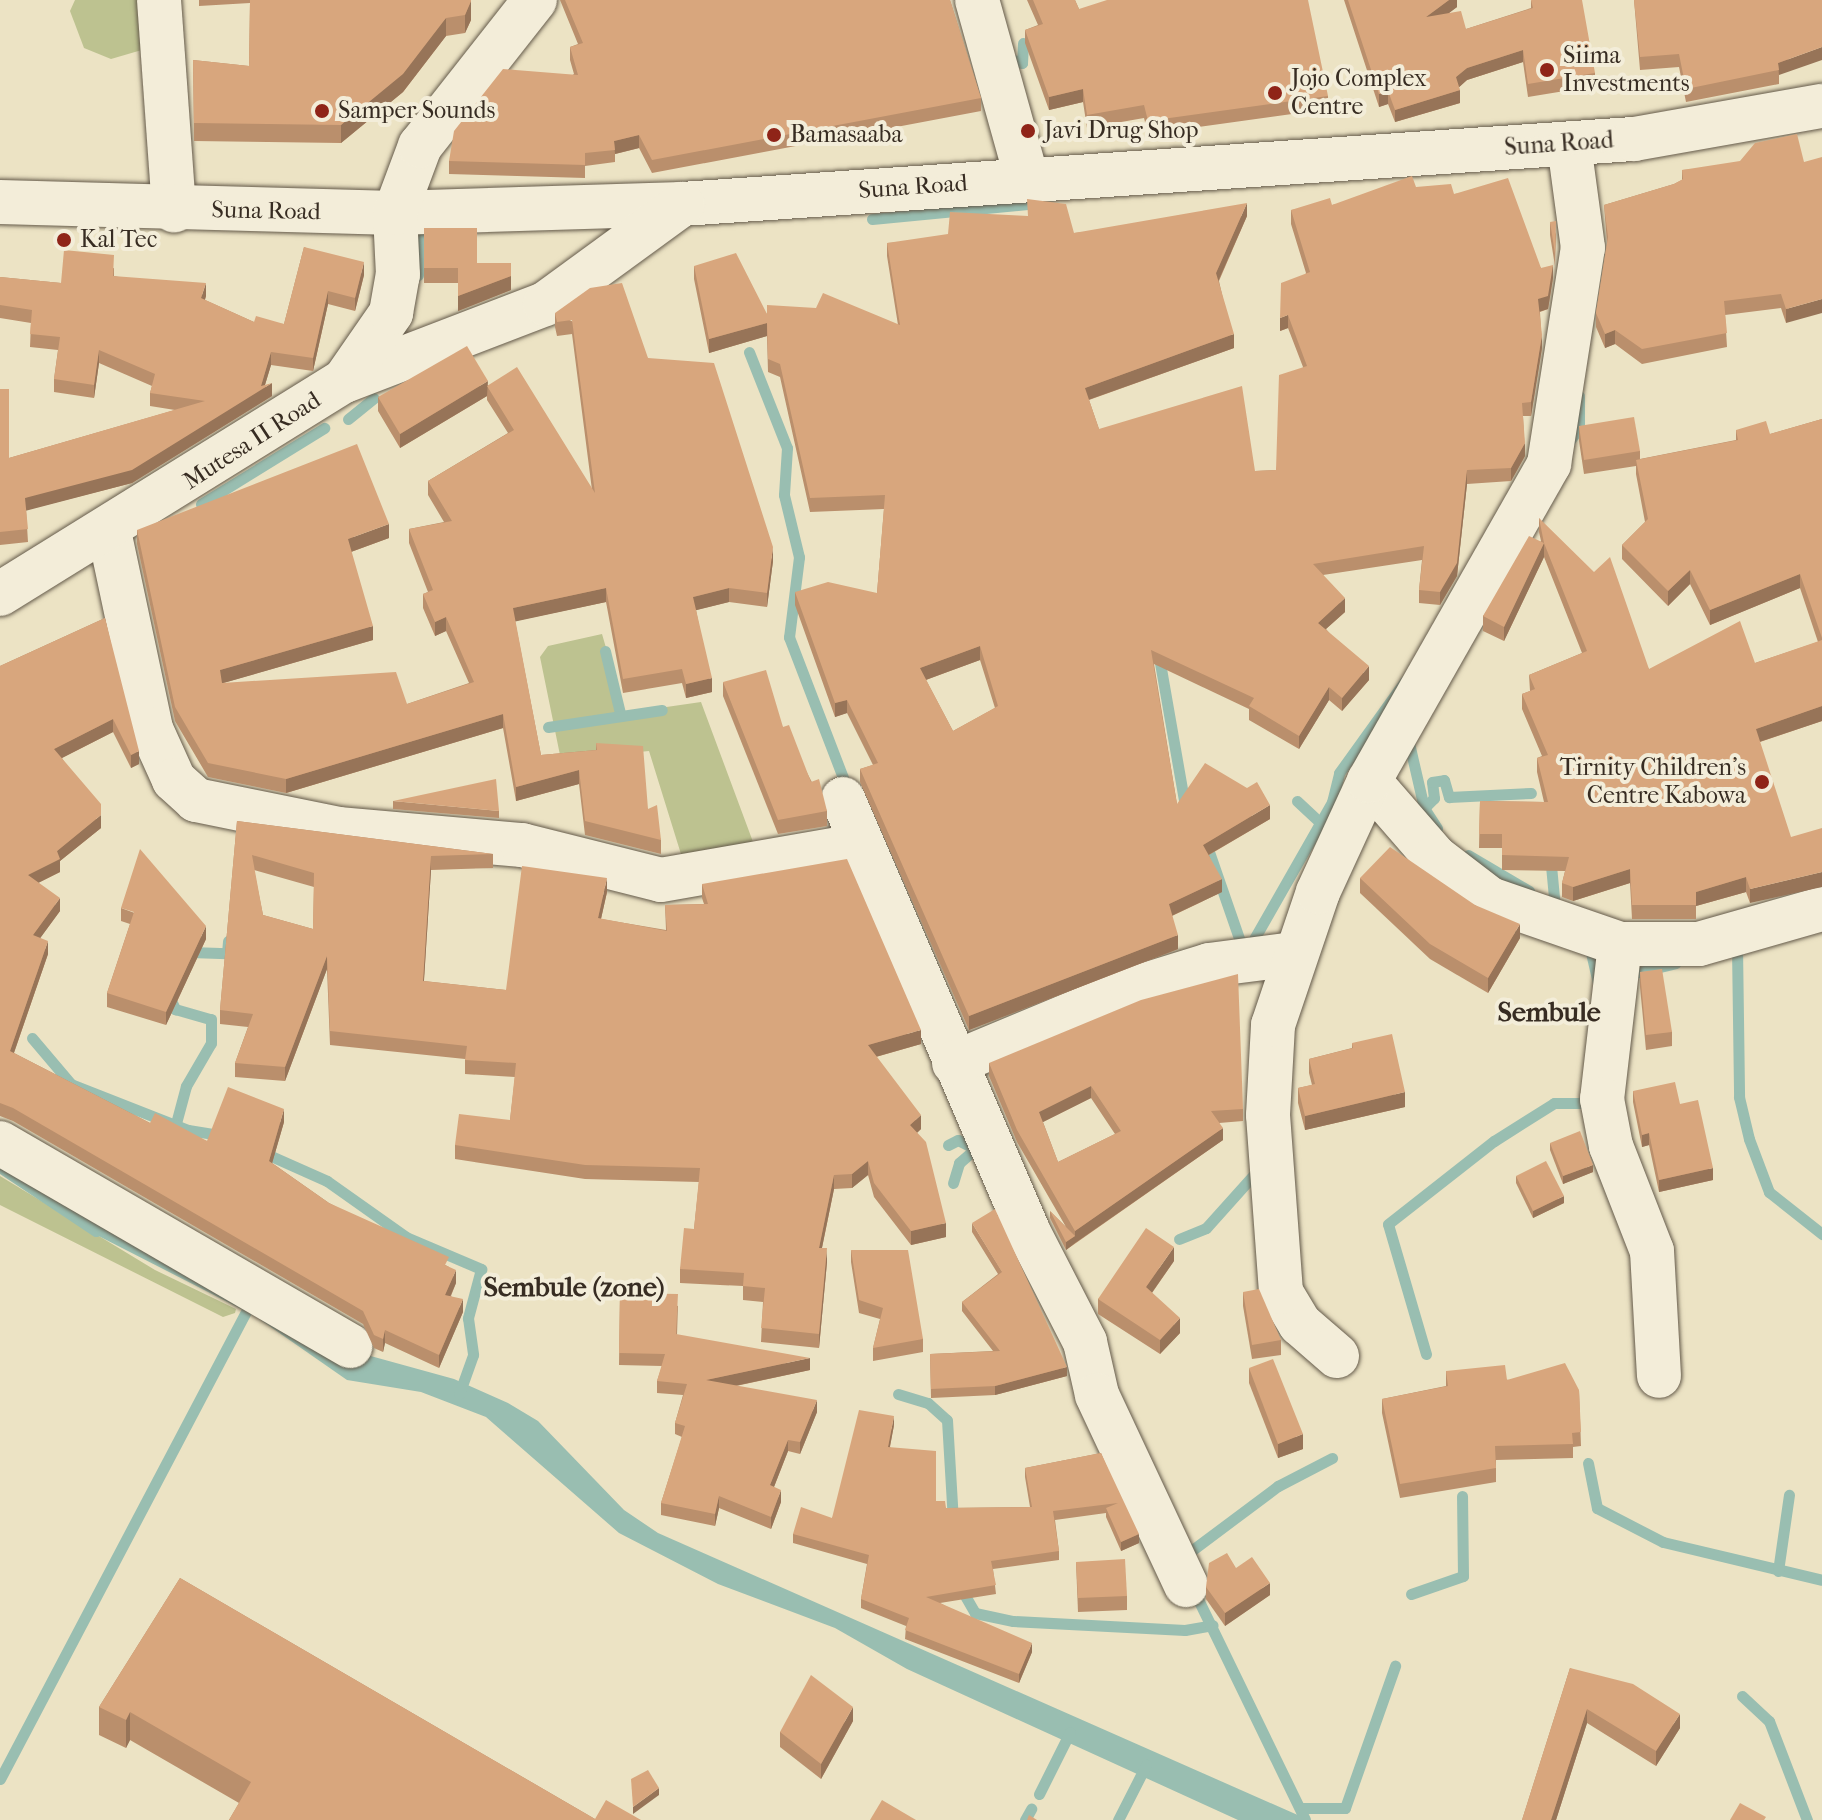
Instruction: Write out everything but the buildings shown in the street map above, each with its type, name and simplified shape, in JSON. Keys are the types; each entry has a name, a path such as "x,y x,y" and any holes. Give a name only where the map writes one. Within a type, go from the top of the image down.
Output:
{"street":[{"path":"159,0 174,210"},
{"path":"977,0 1027,179"},
{"path":"395,213 433,123 522,6"},
{"name":"Suna Road","path":"0,202 174,210 395,213 682,204 1569,145 1822,106"},
{"path":"1337,1356 1291,1312 1278,1271 1268,1060 1295,954 1369,781 1549,464 1583,248 1569,145"},
{"path":"344,381 545,304 682,204"},
{"name":"Mutesa II Road","path":"0,594 109,531 344,381 391,313 398,275 395,213"},
{"path":"109,531 151,729 174,780 196,800 324,827 522,845 661,880 862,845"},
{"path":"1369,781 1435,857 1490,899 1620,944 1699,944 1822,909"},
{"path":"843,799 954,1063 1085,1342 1097,1395 1186,1585"},
{"path":"1620,944 1602,1099 1611,1146 1652,1251 1659,1376"},
{"path":"954,1063 1132,989 1209,965 1295,954"},
{"path":"0,1143 350,1346"}],"green space":[{"path":"75,0 152,0 152,47 111,59 84,48 70,11"},
{"path":"602,634 625,713 701,702 759,858 685,867 649,751 561,760 540,657 548,646"},
{"path":"0,1176 155,1270 236,1309 235,1313 223,1317 0,1205"}],"water":[{"path":"94,1208 338,1347 454,1379 508,1403 538,1421 624,1510 658,1533 1309,1820 1238,1820 907,1669 835,1628 718,1584 619,1533 486,1417 421,1392 347,1380 255,1316 81,1227"}],"waterway":[{"path":"1005,57 1022,63 1023,43"},
{"path":"872,219 1027,204"},
{"path":"418,275 421,236"},
{"path":"749,352 787,448 784,495 799,557 789,637 847,788"},
{"path":"1568,443 1579,428 1579,396"},
{"path":"348,419 374,398"},
{"path":"201,504 324,428"},
{"path":"605,651 620,713"},
{"path":"1159,657 1186,812"},
{"path":"1206,843 1240,941 1250,946 1332,802 1339,773 1405,681"},
{"path":"548,727 662,710"},
{"path":"1409,743 1424,808 1437,828"},
{"path":"1424,808 1434,798 1432,782 1444,780 1449,797 1531,793"},
{"path":"1297,801 1321,823"},
{"path":"1468,855 1529,891"},
{"path":"1550,855 1555,908"},
{"path":"190,952 227,953 228,941"},
{"path":"1589,944 1598,982"},
{"path":"1737,947 1739,1097 1749,1139 1769,1192 1822,1234"},
{"path":"1627,975 1676,963"},
{"path":"168,994 175,1009 211,1019 211,1043 186,1086 176,1124"},
{"path":"32,1038 71,1084 188,1130 224,1136"},
{"path":"1426,1354 1388,1224 1494,1141 1554,1103 1583,1103 1586,1094"},
{"path":"948,1145 958,1140 976,1149"},
{"path":"953,1183 959,1163 980,1145"},
{"path":"262,1152 327,1181 406,1237 481,1269 468,1318 473,1355 459,1394"},
{"path":"1,1168 96,1231"},
{"path":"1179,1239 1206,1228 1258,1170"},
{"path":"0,1779 250,1304"},
{"path":"898,1394 928,1403 947,1420 953,1522"},
{"path":"1183,1557 1278,1486 1332,1458"},
{"path":"1588,1463 1597,1508 1663,1542 1822,1580"},
{"path":"1778,1571 1789,1495"},
{"path":"1411,1594 1463,1576 1462,1496"},
{"path":"960,1587 975,1613 1013,1621 1185,1630 1213,1625"},
{"path":"1194,1591 1305,1820"},
{"path":"1303,1808 1345,1808 1395,1666"},
{"path":"1742,1696 1769,1721 1807,1820"},
{"path":"1039,1794 1070,1732"},
{"path":"1118,1820 1146,1765"},
{"path":"1025,1820 1031,1809"}],"place":[{"name":"Siima Investments","path":"1547,70"},
{"name":"Jojo Complex Centre","path":"1275,93"},
{"name":"Samper Sounds","path":"322,111"},
{"name":"Javi Drug Shop","path":"1028,131"},
{"name":"Bamasaaba","path":"774,135"},
{"name":"Kal Tec","path":"64,240"},
{"name":"Tirnity Children's Centre Kabowa","path":"1762,782"}],"district":[{"name":"Sembule","path":"1549,1012"},
{"name":"Sembule (zone)","path":"574,1287"}]}
